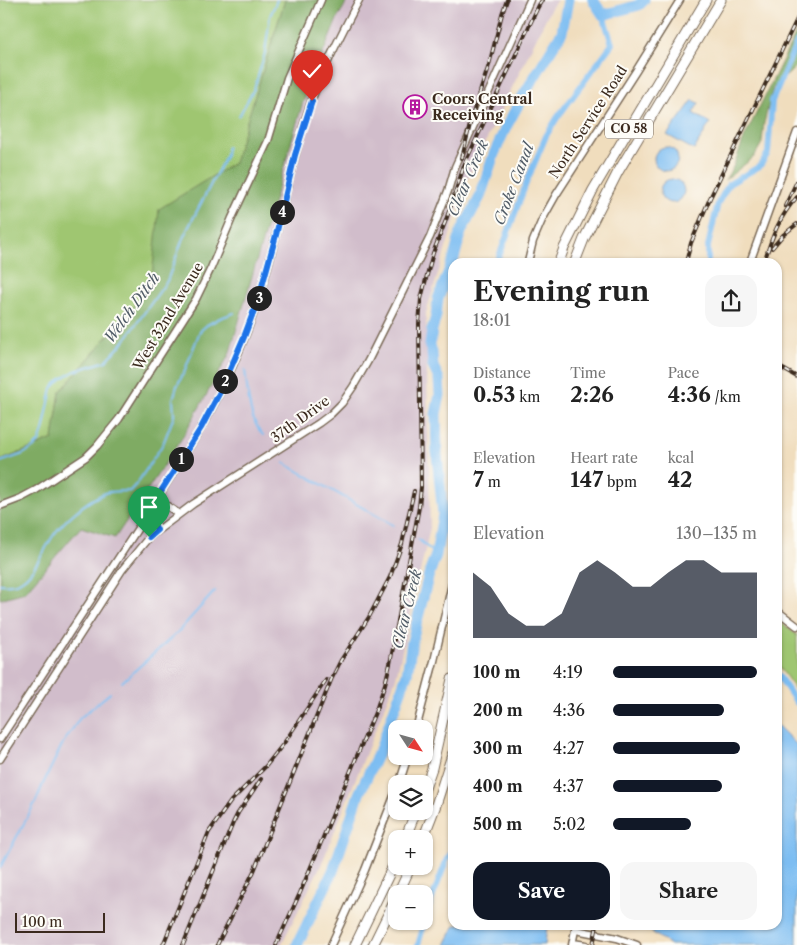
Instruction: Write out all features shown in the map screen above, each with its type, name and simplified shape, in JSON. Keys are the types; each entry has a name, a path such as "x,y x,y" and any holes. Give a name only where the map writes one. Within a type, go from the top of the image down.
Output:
{"highway":[{"name":"CO 58","path":"560,258 593,190 706,0"},
{"name":"CO 58","path":"577,258 584,239 618,172 720,0"},
{"path":"430,775 448,697"},
{"path":"426,830 448,768"},
{"path":"355,945 389,875"},
{"path":"373,945 388,914"}],"street":[{"name":"West 32nd Avenue","path":"0,506 36,490 86,457 98,446 119,419 196,298 268,141 287,78 321,0"},
{"path":"0,738 156,499 201,428 222,388 259,297 295,155 312,101 323,72 359,0"},
{"name":"37th Drive","path":"0,759 122,570 157,530 319,423 342,403 353,387 388,323 430,237 458,160 530,0"},
{"name":"North Service Road","path":"529,258 542,220 556,195 680,0"},
{"path":"751,258 796,136"},
{"path":"156,499 179,514"},
{"path":"156,499 154,524 157,530"},
{"path":"418,720 448,601"},
{"path":"782,615 797,626"},
{"path":"330,945 365,870 388,811"},
{"path":"576,930 573,944 586,945"},
{"path":"584,930 637,945"}],"shaded area":[{"path":"292,0 557,0 551,8 467,180 426,313 430,528 396,678 322,863 281,945 0,945 0,565 226,197"}],"green space":[{"path":"0,0 285,0 234,163 161,208 151,286 60,392 53,439 0,461"},
{"path":"285,0 348,0 338,17 303,102 229,355 182,438 115,538 81,527 25,592 0,599 0,461 53,439 60,392 151,286 159,209 234,163"},
{"path":"797,31 797,66 773,88 764,123 762,143 754,157 725,180 733,167 745,136"},
{"path":"782,624 797,635 797,692 782,671"}],"water":[{"path":"693,100 699,103 693,113 710,123 694,150 667,135"},
{"path":"666,147 674,151 678,159 674,167 666,171 658,167 654,159 658,151"},
{"path":"672,179 680,183 684,191 680,199 672,203 664,199 660,191 664,183"},
{"path":"782,730 797,745 797,945 670,945 649,930 782,930"},
{"path":"452,930 546,930 545,945 445,945"}],"waterway":[{"name":"Welch Ditch","path":"239,116 254,89 265,53 270,16 277,0"},
{"name":"Clear Creek","path":"454,258 461,232 480,197 494,154 506,127 562,32 568,0"},
{"name":"Clear Creek","path":"593,0 603,15 639,5 644,0"},
{"name":"Croke Canal","path":"498,258 546,136 557,118 612,44 603,15"},
{"path":"708,258 708,246 718,203 729,184 760,166 768,153 772,101 797,42"},
{"name":"Welch Ditch","path":"0,462 23,454 39,442 52,388 61,379 75,371 106,361 132,330 167,281 184,236 226,155 227,147"},
{"name":"Clear Creek","path":"297,945 333,871 359,794 381,747 407,674 412,641 429,574 436,555 443,514 437,455 436,414 440,395 439,379 433,366 430,345 438,299 448,273"},
{"path":"0,584 15,583 26,577 53,536 82,507 96,497 106,493 130,491 138,482 163,444 174,416 173,399 177,386 200,331 220,318 234,313"},
{"path":"245,370 248,396 254,421 263,435"},
{"path":"284,463 393,525"},
{"path":"418,539 436,555"},
{"path":"122,682 176,634 215,591"},
{"path":"782,681 797,703"},
{"path":"0,868 36,801 63,743 80,718 110,693"},
{"name":"Croke Canal","path":"418,945 430,904 448,858"}],"railway":[{"path":"462,158 472,116 489,65 507,0"},
{"path":"276,945 300,893 376,710 390,664 419,507 421,487 419,324 421,299 433,253 465,163 542,0"},
{"path":"687,258 691,243 710,198 797,19"},
{"path":"785,206 797,181"},
{"path":"765,258 785,212 797,197"},
{"path":"772,248 783,235 797,224"},
{"path":"782,368 797,377"},
{"path":"217,945 254,871 332,678 341,660 369,617 390,577 402,544 414,491"},
{"path":"163,945 209,832 231,801 266,766 284,743 326,680"},
{"path":"183,945 233,823 261,779"},
{"path":"593,945 596,930"}],"place":[{"name":"Coors Central Receiving","path":"415,107"}],"route":[{"path":"149,537 157,530 154,524 156,499 201,428 222,388 259,297 295,155 312,101"}]}
